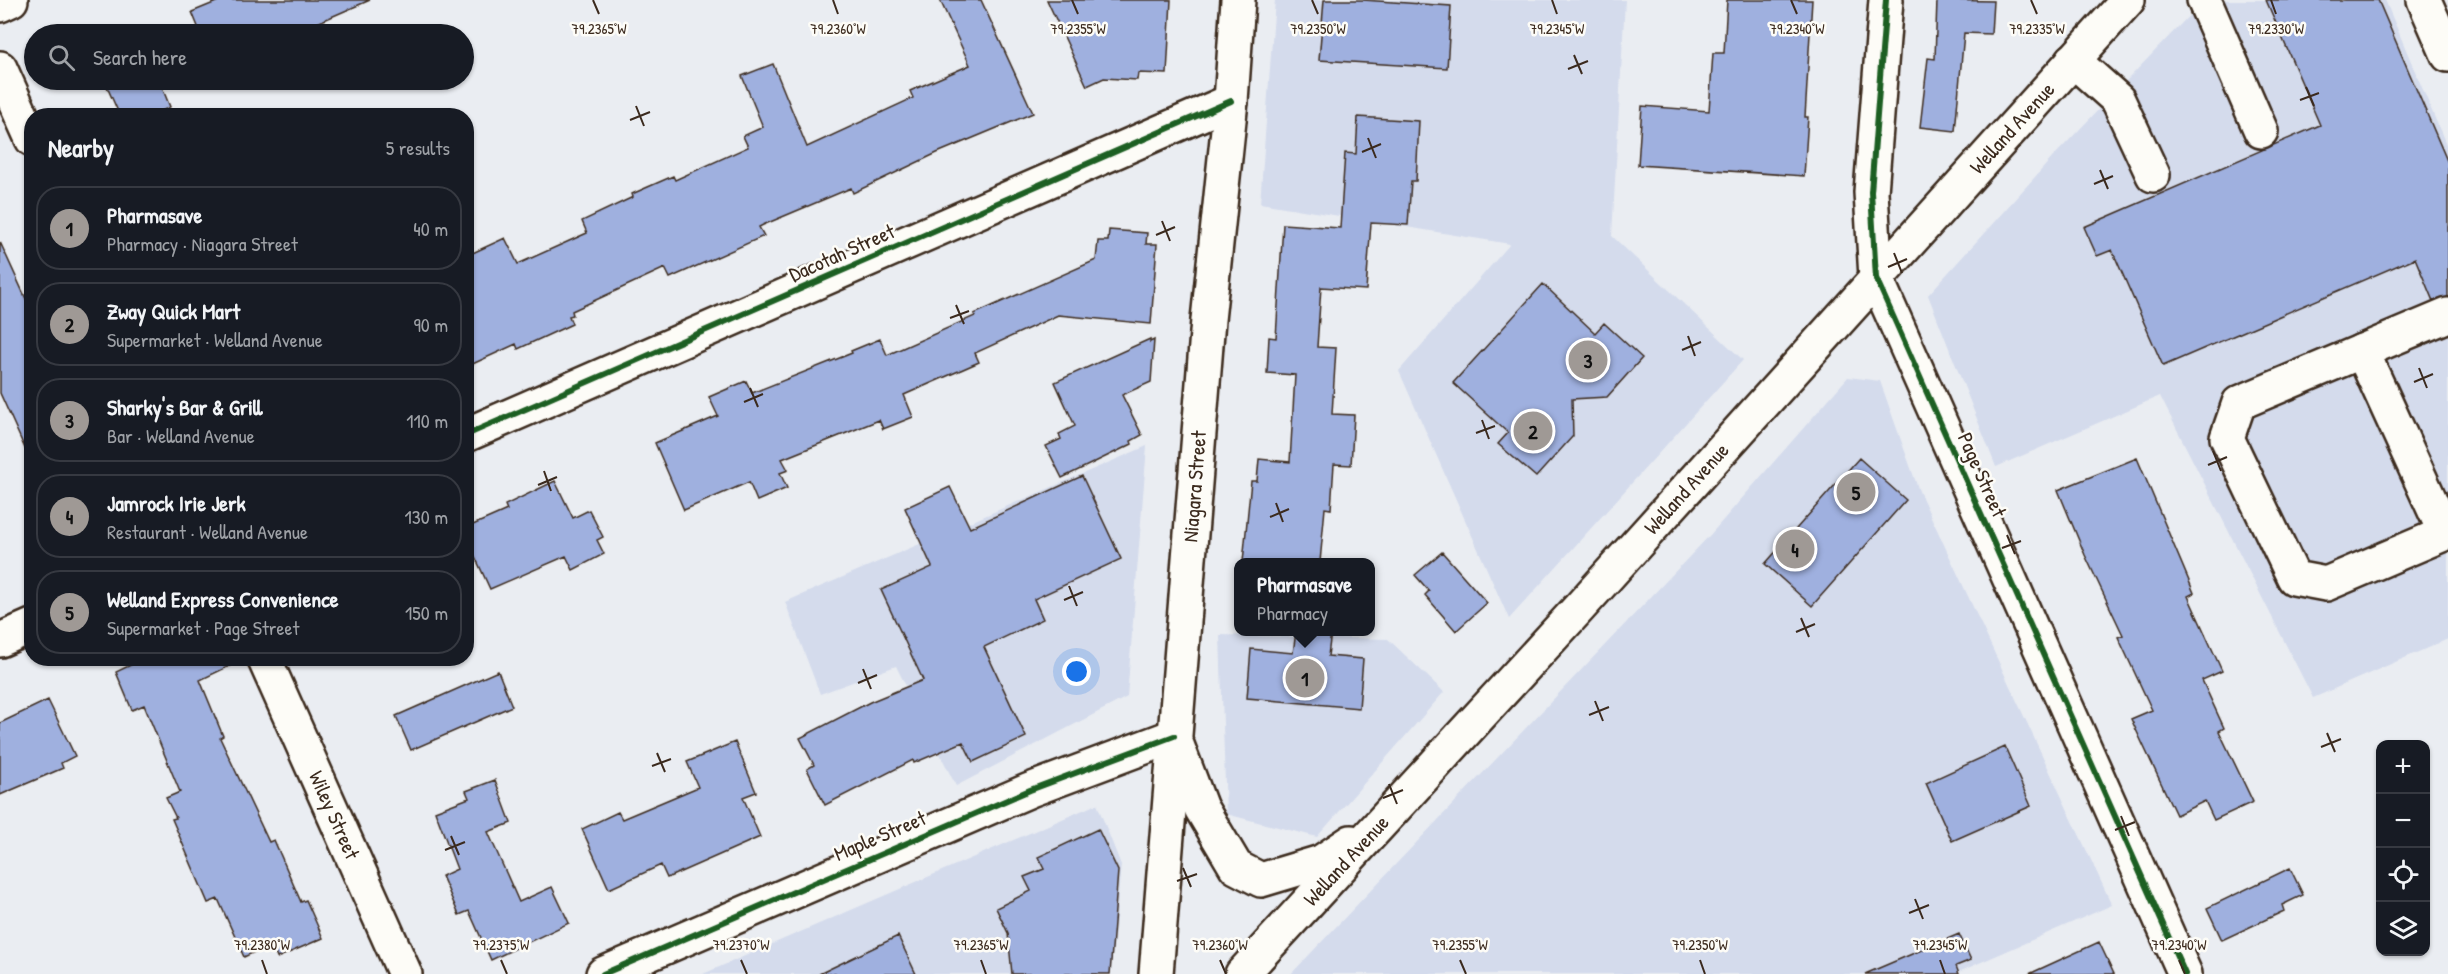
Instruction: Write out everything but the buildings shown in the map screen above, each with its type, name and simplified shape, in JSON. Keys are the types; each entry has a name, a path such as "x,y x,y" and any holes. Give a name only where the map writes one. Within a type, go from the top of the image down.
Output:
{"street":[{"path":"0,5 11,0"},
{"name":"Niagara Street","path":"1156,974 1208,320 1231,101 1238,0"},
{"name":"Page Street","path":"1886,0 1871,192 1876,278 2185,974"},
{"name":"Welland Avenue","path":"1242,974 1390,816 2128,0"},
{"path":"2204,0 2261,131"},
{"path":"2424,0 2448,55"},
{"path":"2073,60 2118,100 2152,175"},
{"path":"0,68 24,121"},
{"name":"Dacotah Street","path":"474,432 1231,101"},
{"path":"2362,351 2446,532 2326,585 2294,578 2227,438 2239,403 2362,351 2448,315"},
{"path":"0,640 24,630"},
{"name":"Wiley Street","path":"268,666 405,974"},
{"path":"1174,736 1201,808 1236,867 1261,880 1321,862 1390,816"},
{"name":"Maple Street","path":"603,974 1030,790 1174,736"}],"shaded area":[{"path":"1275,0 1625,0 1612,236 1743,360 1509,619 1399,371 1510,244 1260,203"},
{"path":"2204,0 2385,0 2448,149 2448,639 2313,698 2160,396 1996,467 1928,295 2053,157"},
{"path":"1848,377 1880,381 1919,491 2112,905 1954,974 1291,974 1710,535"},
{"path":"1147,446 1127,697 956,786 896,666 820,694 785,602"},
{"path":"1220,635 1388,639 1444,692 1317,837 1226,814"},
{"path":"1097,804 1121,865 1111,974 703,974"}],"cycle path":[{"path":"1886,0 1871,192 1876,278 2185,974"},
{"path":"474,432 1231,101"},
{"path":"603,974 1030,790 1174,736"}],"place":[{"name":"Sharky's Bar & Grill","path":"1588,360"},
{"name":"Zway Quick Mart","path":"1533,431"},
{"name":"Welland Express Convenience","path":"1856,492"},
{"name":"Jamrock Irie Jerk","path":"1795,549"},
{"name":"Pharmasave","path":"1305,678"}]}
